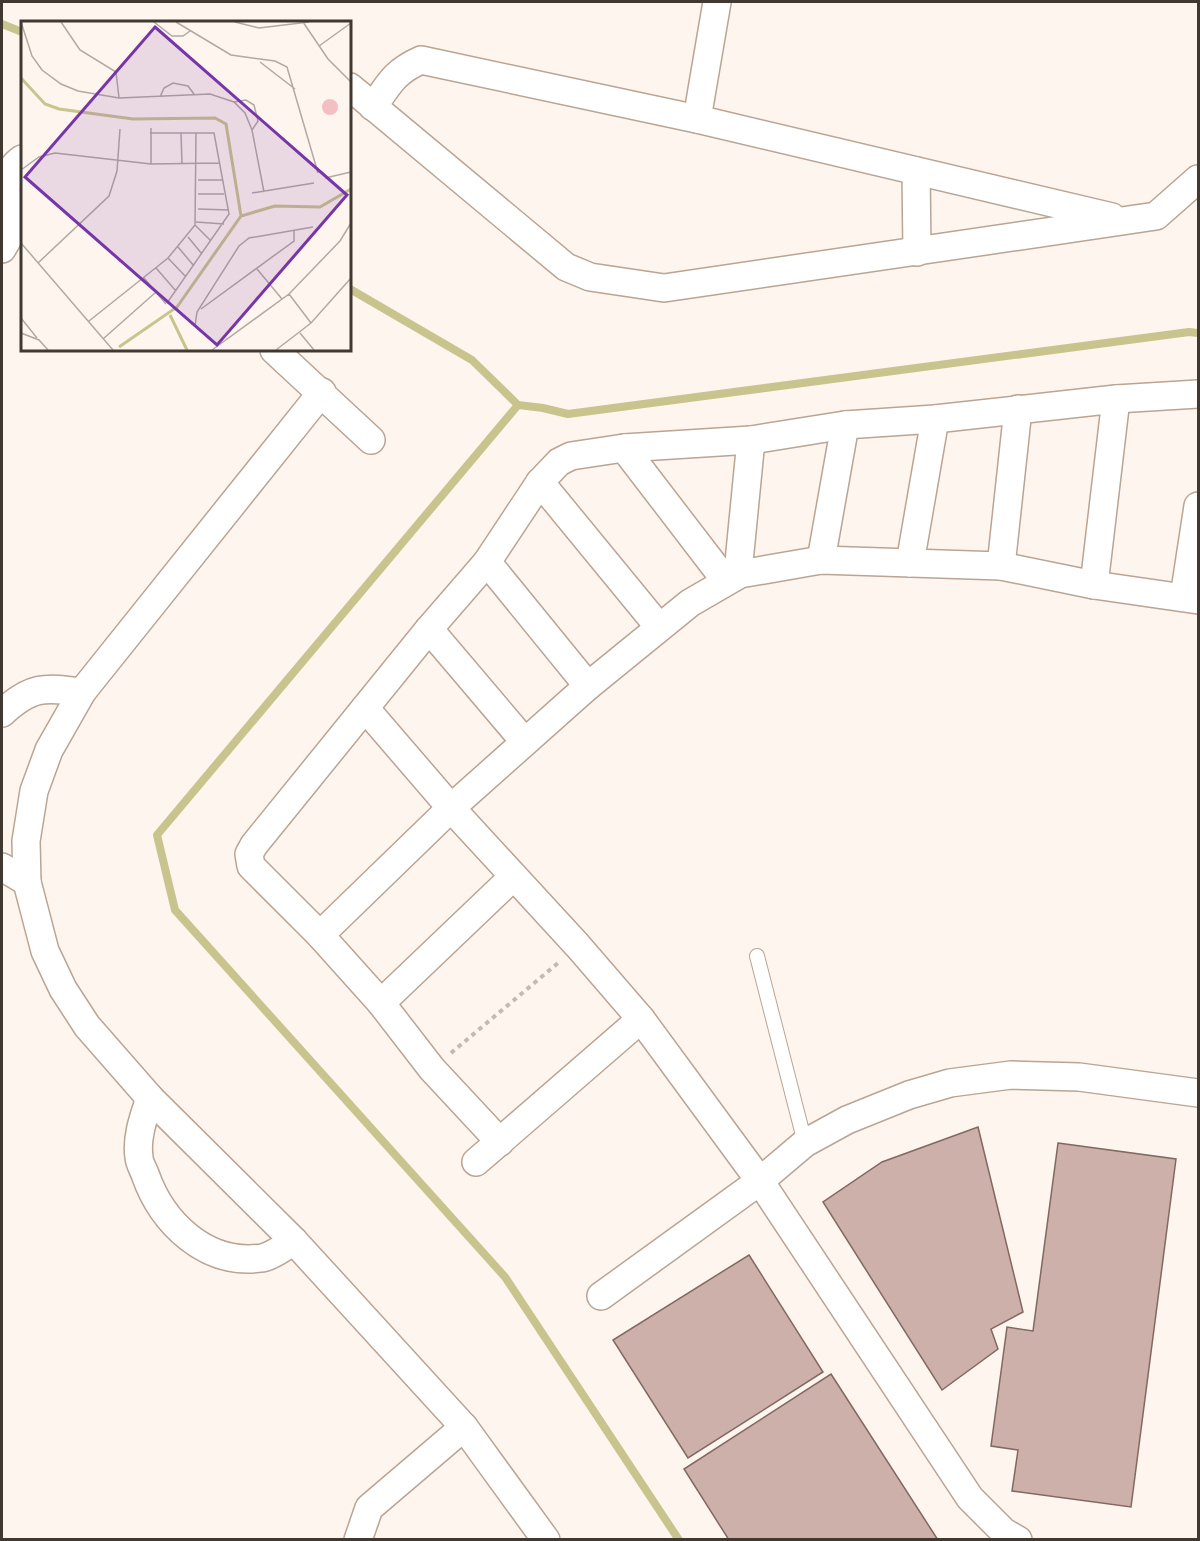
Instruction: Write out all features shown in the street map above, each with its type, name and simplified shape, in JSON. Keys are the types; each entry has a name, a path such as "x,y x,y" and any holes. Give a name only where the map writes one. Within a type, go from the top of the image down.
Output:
{"street":[{"path":"697,119 717,2"},
{"path":"373,107 404,67 421,60 697,119 1128,221"},
{"path":"351,88 566,267 590,278 664,288 1156,216 1198,179"},
{"path":"2,249 21,221 8,207 4,195 5,183 12,162"},
{"path":"916,171 917,252"},
{"path":"275,351 322,392 370,440"},
{"path":"322,392 82,692 49,750 33,791 26,841 27,882 45,951 63,989 87,1026 150,1098 294,1241 464,1427 546,1539"},
{"path":"500,1142 432,1069 381,1003 320,935 251,866 249,854 429,629 487,562 540,482 559,462 571,456 624,448 751,440 845,425 935,419 1116,399 1198,394"},
{"path":"1094,585 1116,399"},
{"path":"1001,566 1017,409"},
{"path":"910,563 935,419"},
{"path":"821,560 845,425"},
{"path":"733,578 739,562 751,440"},
{"path":"624,448 733,578"},
{"path":"540,482 659,627"},
{"path":"320,935 524,741 659,627 690,603 733,578 821,560 1001,566 1094,585 1191,599 1198,506"},
{"path":"487,562 588,686"},
{"path":"429,629 524,741"},
{"path":"2,712 18,698 47,688 82,692"},
{"path":"365,708 451,808 578,946 641,1019 760,1181 970,1498 1004,1532 1018,1539"},
{"path":"2,867 27,882"},
{"path":"381,1003 513,877"},
{"path":"476,1162 641,1019"},
{"path":"601,1296 760,1181 805,1143 847,1120 909,1095 950,1083 1011,1075 1079,1077 1198,1093"},
{"path":"150,1098 141,1127 139,1157 150,1188 167,1218 186,1237 219,1254 242,1260 265,1258 294,1241"},
{"path":"358,1539 369,1508 464,1427"}],"lane":[{"path":"757,956 805,1143"}],"path":[{"path":"432,1069 578,946"}],"building":[{"path":"978,1127 1023,1312 991,1329 998,1349 942,1390 823,1202 882,1162"},
{"path":"1058,1143 1176,1159 1131,1507 1012,1491 1018,1450 991,1446 1007,1327 1033,1331"},
{"path":"749,1255 823,1372 688,1458 613,1340"},
{"path":"831,1374 938,1540 729,1540 684,1469"}],"waterway":[{"path":"2,24 21,32"},
{"path":"351,290 472,360 518,405 568,414 1189,332 1198,333"},
{"path":"518,405 157,835 175,910 505,1277 679,1540"}]}
